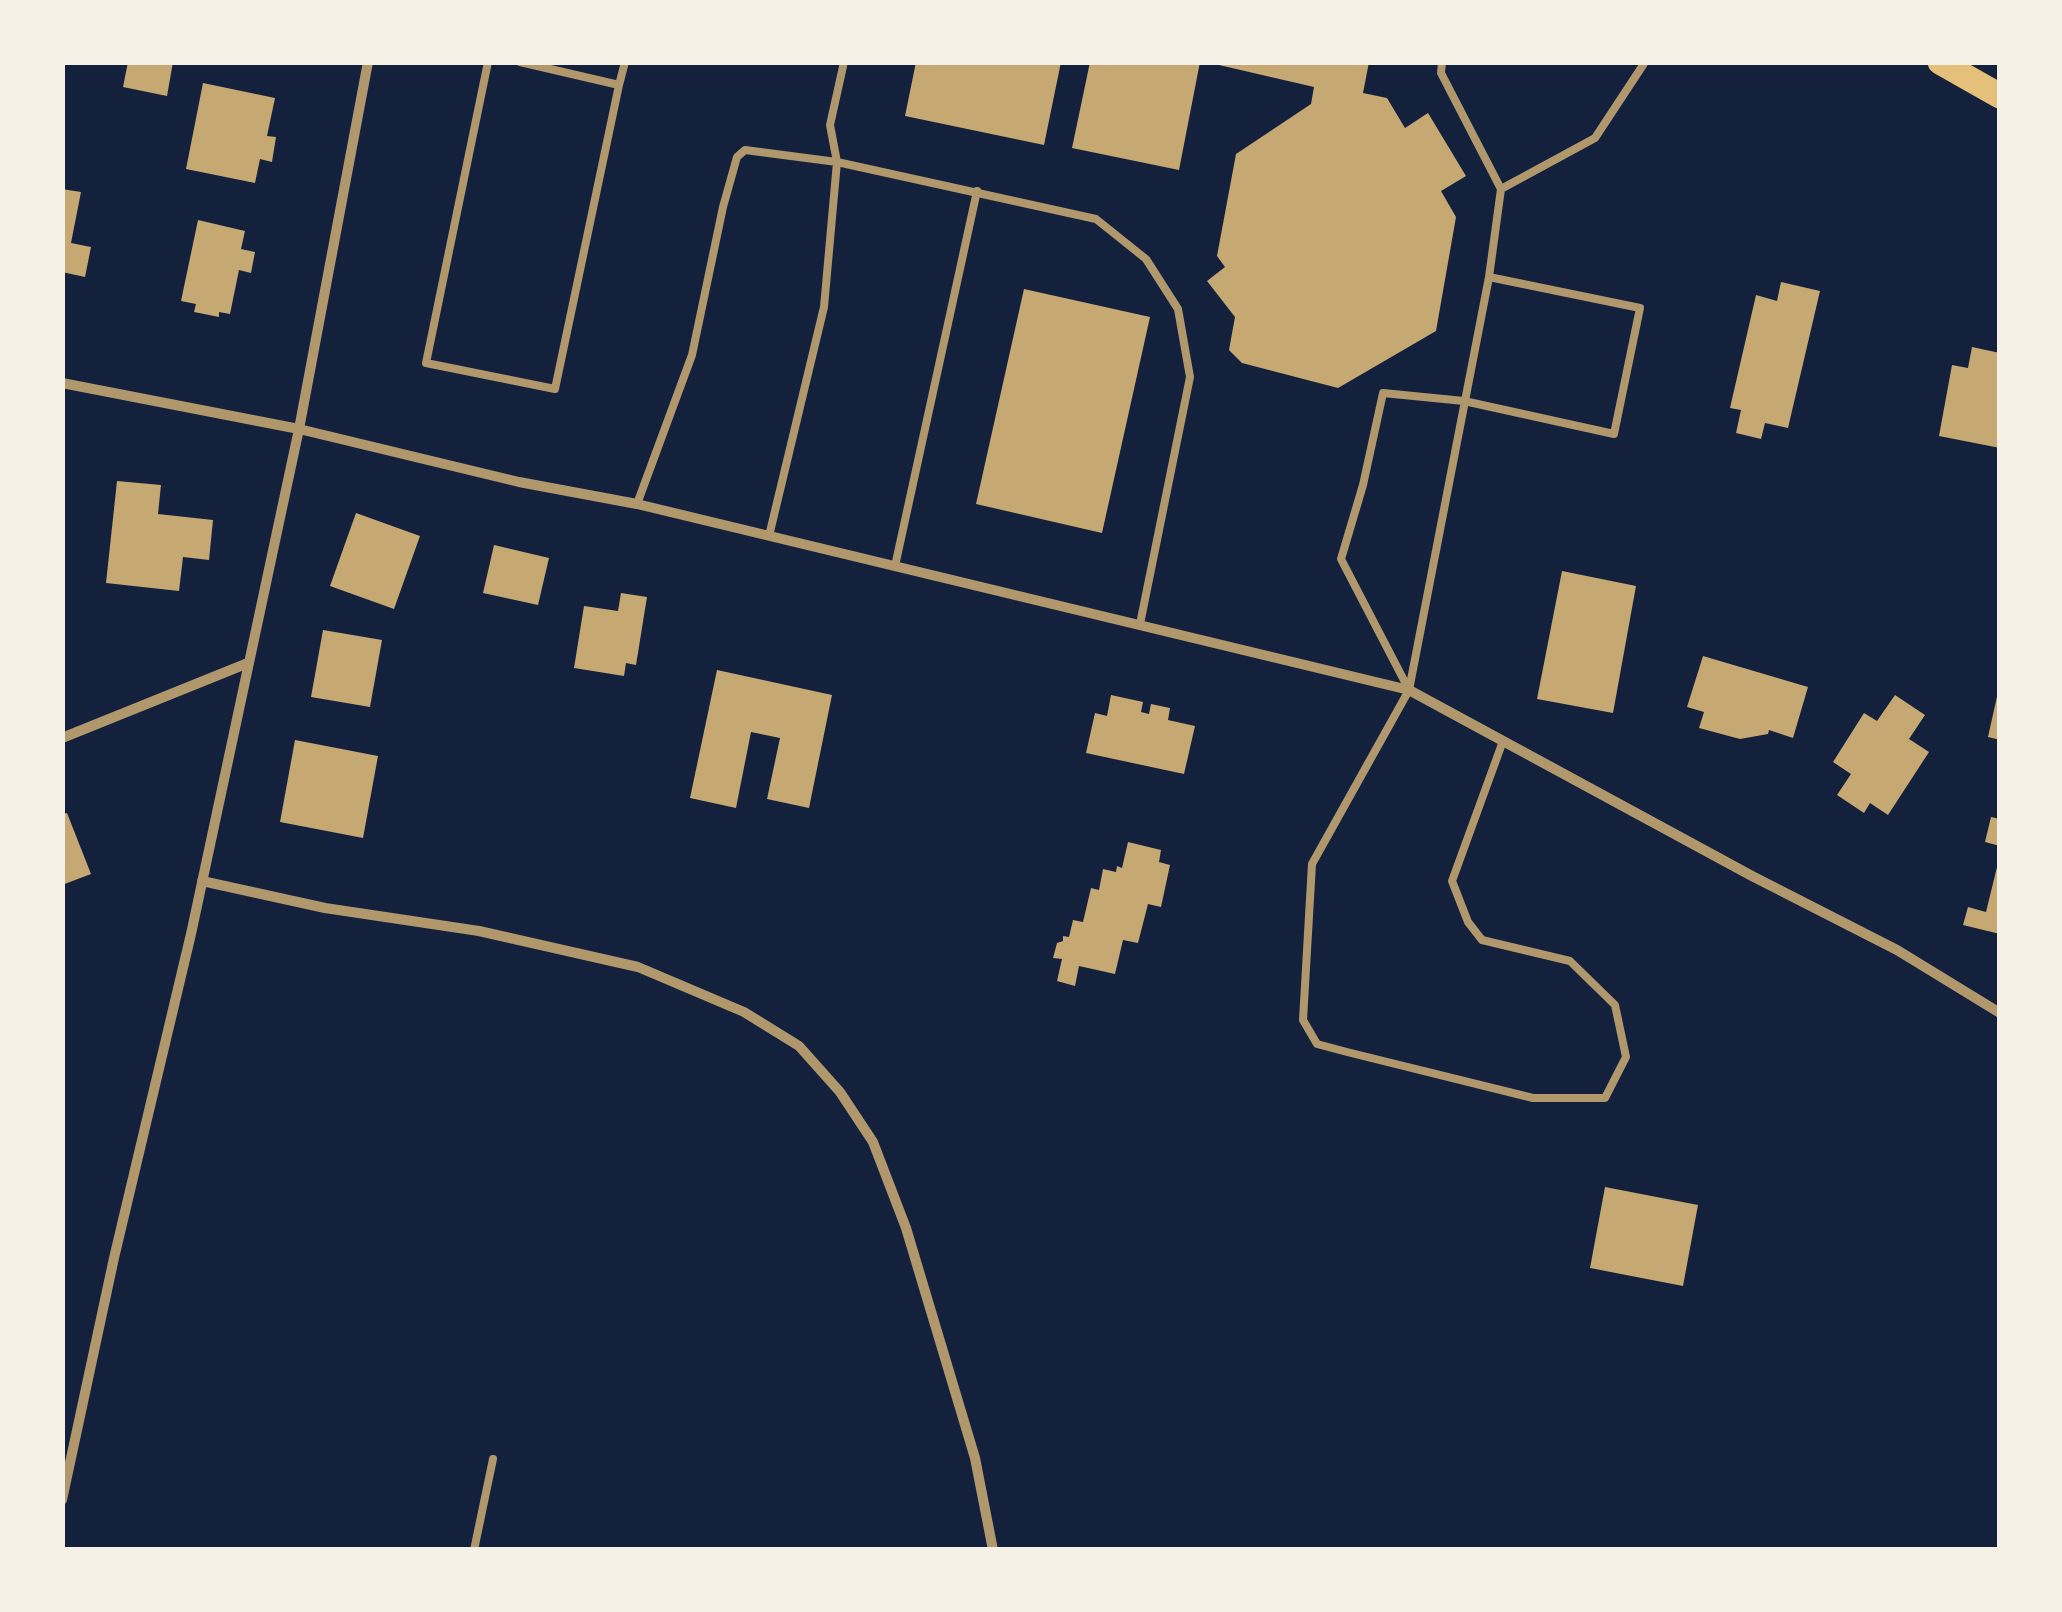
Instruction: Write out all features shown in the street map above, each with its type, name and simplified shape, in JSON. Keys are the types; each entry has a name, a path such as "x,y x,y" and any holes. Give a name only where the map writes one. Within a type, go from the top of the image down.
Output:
{"main road":[{"path":"1940,62 2000,96"}],"street":[{"path":"62,1500 202,881 299,428 368,62"},
{"path":"62,383 299,428 519,482 636,504 1409,690 1896,950 2000,1012"},
{"path":"62,738 248,664"},
{"path":"202,881 325,908 479,931 638,968 744,1012 799,1046 840,1092 873,1142 906,1228 976,1458 994,1550"}],"lane":[{"path":"488,62 426,363 555,388 626,62"},
{"path":"520,62 619,85"},
{"path":"769,536 824,307 837,162 830,125 844,62"},
{"path":"1442,62 1441,73 1501,190 1489,277 1409,690 1312,864 1303,1020 1317,1044 1347,1052 1532,1098 1605,1098 1626,1056 1615,1005 1570,961 1482,940 1468,922 1452,881 1503,741"},
{"path":"1501,190 1595,138 1644,62"},
{"path":"636,504 692,354 723,207 737,157 744,150 837,162 977,190 1096,219 1146,259 1178,310 1190,377 1140,624"},
{"path":"895,566 977,190"},
{"path":"1409,690 1340,559 1363,485 1383,394 1464,401 1614,434 1640,308 1489,277"},
{"path":"474,1550 493,1459"}],"building":[{"path":"128,62 173,62 167,96 123,87"},
{"path":"916,62 1061,62 1044,145 905,116"},
{"path":"1090,62 1200,62 1179,170 1072,148"},
{"path":"1206,62 1369,62 1363,93 1387,98 1405,128 1428,113 1466,176 1441,191 1456,217 1436,331 1338,388 1242,363 1229,350 1235,317 1207,281 1225,267 1217,256 1236,154 1311,104 1314,87"},
{"path":"203,83 275,98 267,136 276,137 272,162 260,159 255,183 186,169"},
{"path":"62,189 81,192 71,243 91,247 85,277 62,272"},
{"path":"198,220 245,231 241,249 255,252 251,273 239,270 230,314 219,312 219,317 194,312 196,304 181,301"},
{"path":"1781,282 1820,291 1788,428 1765,423 1761,439 1736,433 1741,410 1730,408 1756,295 1777,301"},
{"path":"1024,289 1150,317 1102,533 976,504"},
{"path":"1972,347 2000,353 2000,448 1939,436 1952,365 1968,368"},
{"path":"117,481 161,485 158,514 213,520 209,560 183,557 179,591 106,583"},
{"path":"356,513 420,536 394,609 330,586"},
{"path":"494,545 549,558 538,605 483,593"},
{"path":"1562,571 1636,586 1613,713 1537,699"},
{"path":"621,593 647,597 636,665 626,663 624,676 574,668 584,606 618,611"},
{"path":"323,630 382,640 370,707 311,697"},
{"path":"1703,656 1808,687 1793,738 1769,730 1768,734 1740,739 1699,728 1704,712 1687,707"},
{"path":"717,670 832,695 809,808 767,799 780,738 751,732 736,808 690,798"},
{"path":"2000,693 2000,740 1988,737"},
{"path":"1111,695 1143,702 1141,712 1149,714 1151,704 1170,708 1168,720 1195,726 1184,774 1086,753 1095,713 1107,716"},
{"path":"1895,695 1925,715 1909,739 1929,752 1888,815 1870,803 1864,813 1837,795 1851,774 1833,762 1864,713 1877,721"},
{"path":"295,740 378,756 363,838 280,822"},
{"path":"67,813 91,874 62,885 62,814"},
{"path":"1991,817 2000,819 2000,846 1985,842"},
{"path":"1128,842 1161,850 1159,862 1170,865 1161,907 1148,904 1138,943 1123,940 1115,974 1079,966 1075,986 1057,981 1062,959 1053,958 1057,943 1063,941 1063,936 1069,937 1073,920 1083,922 1091,888 1099,890 1103,869 1116,872 1117,866 1122,868"},
{"path":"1998,863 2000,934 1963,925 1968,907 1986,912"},
{"path":"1605,1187 1698,1205 1683,1286 1590,1268"}]}
